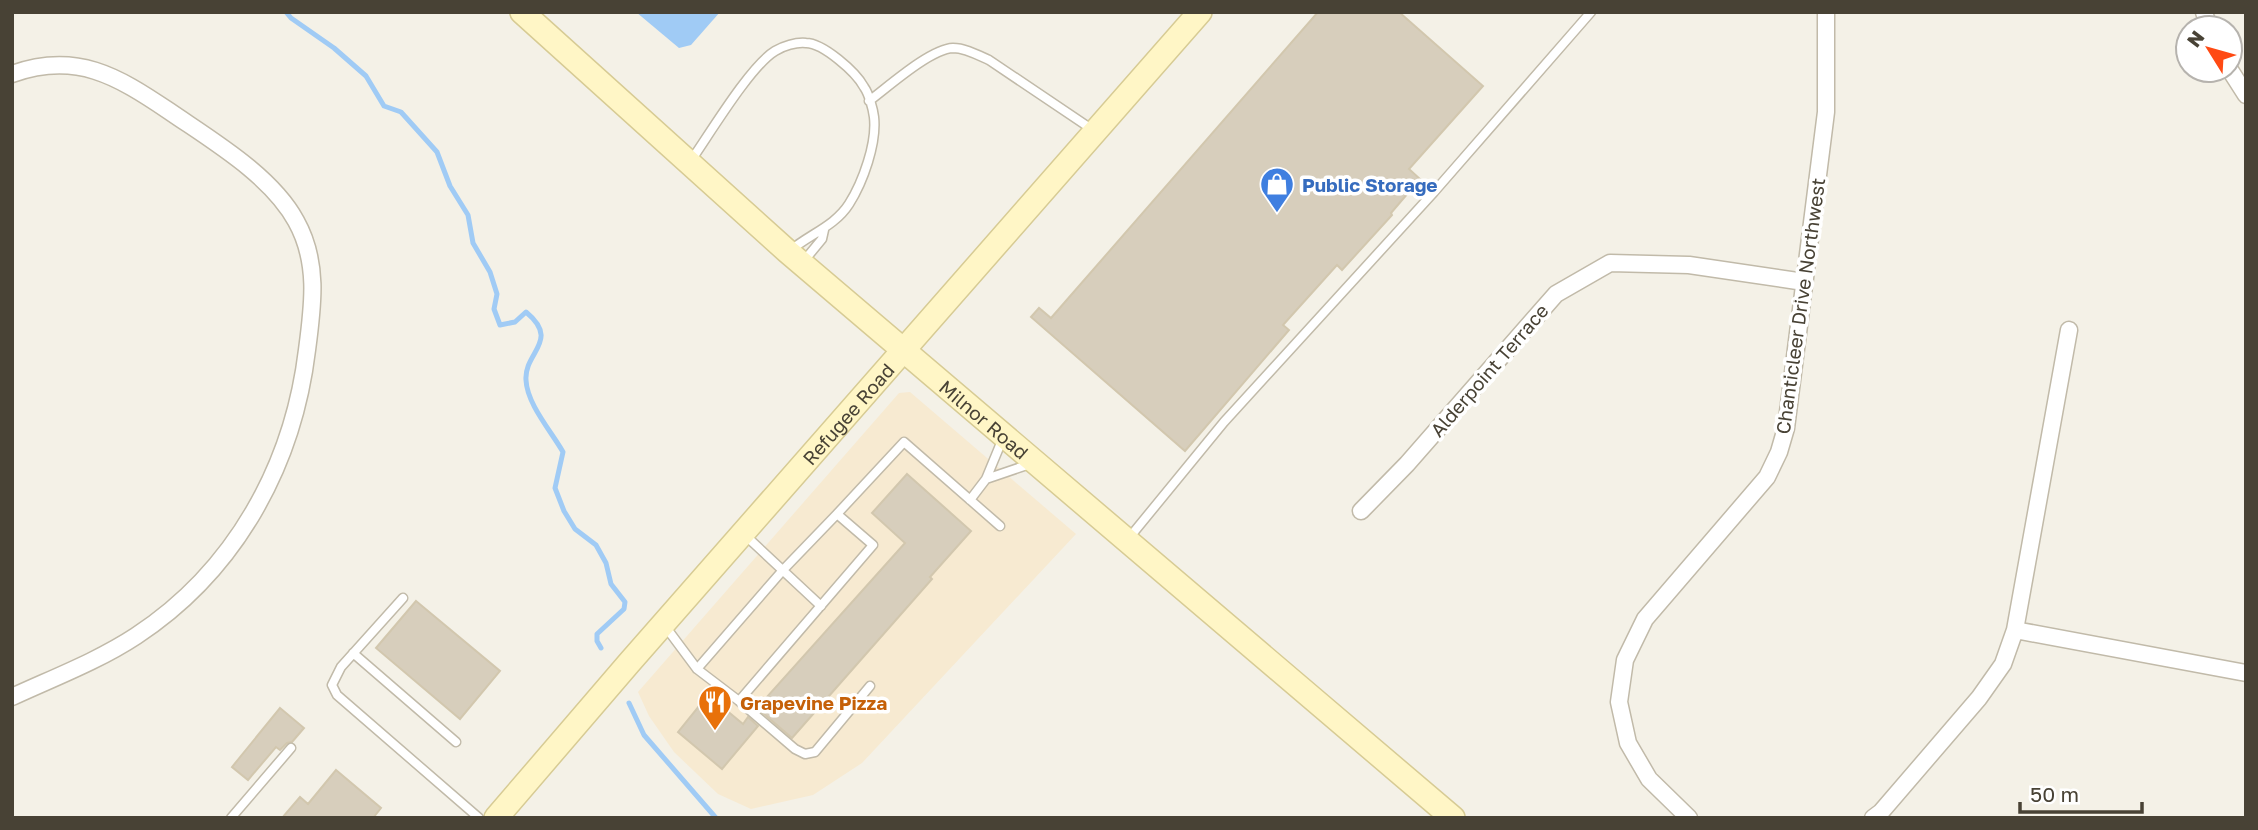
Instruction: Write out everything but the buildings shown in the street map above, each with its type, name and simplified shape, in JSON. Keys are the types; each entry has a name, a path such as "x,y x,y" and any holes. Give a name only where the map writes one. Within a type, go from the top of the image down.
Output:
{"main road":[{"name":"Milnor Road","path":"522,12 795,258 1453,818"},
{"name":"Refugee Road","path":"496,818 1200,12"}],"street":[{"name":"Chanticleer Drive Northwest","path":"1689,818 1649,779 1628,743 1619,702 1625,660 1645,619 1767,477 1779,453 1786,428 1826,111 1826,12"},
{"path":"12,74 37,66 61,64 85,67 129,84 189,125 247,167 279,195 296,219 306,241 312,261 314,288 306,360 290,430 275,473 239,537 225,556 191,591 136,636 12,697"},
{"name":"Alderpoint Terrace","path":"1361,511 1407,464 1556,294 1611,263 1689,264 1804,282"},
{"path":"1872,818 1881,812 1979,698 2003,664 2015,631 2069,330"},
{"path":"2015,631 2246,673"}],"lane":[{"path":"1128,540 1224,422 1444,181 1591,12"},
{"path":"689,164 738,92 765,59 776,51 808,42 829,52 854,74 865,88 874,118 869,160 848,205 824,230 810,234 795,258"},
{"path":"869,102 908,71 934,55 952,48 989,60 1095,131"},
{"path":"795,258 822,239 824,230"},
{"path":"970,500 986,480 1004,437"},
{"path":"697,669 783,570 904,442 1000,526"},
{"path":"986,480 1036,462"},
{"path":"739,701 873,545 837,514"},
{"path":"743,534 821,606"},
{"path":"403,598 341,667 332,685 337,695 479,818"},
{"path":"664,624 697,669 795,749 805,754 815,752 870,686"},
{"path":"354,653 456,742"},
{"path":"231,818 292,748"}],"shaded area":[{"path":"910,392 1076,534 862,763 813,795 751,809 718,794 674,752 649,716 638,692 899,393"}],"water":[{"path":"636,12 720,12 691,45 679,48"}],"waterway":[{"path":"286,12 366,76 384,106 401,112 437,152 450,186 468,215 473,243 490,272 497,294 494,309 500,325 515,322 526,312 536,322 541,339 527,370 527,389 535,408 563,452 555,488 575,529 596,545 606,563 611,584 625,602 624,609 597,634 601,648"},
{"path":"629,703 644,735 716,818"}],"place":[{"name":"Public Storage","path":"1277,214"},
{"name":"Grapevine Pizza","path":"715,732"}]}
